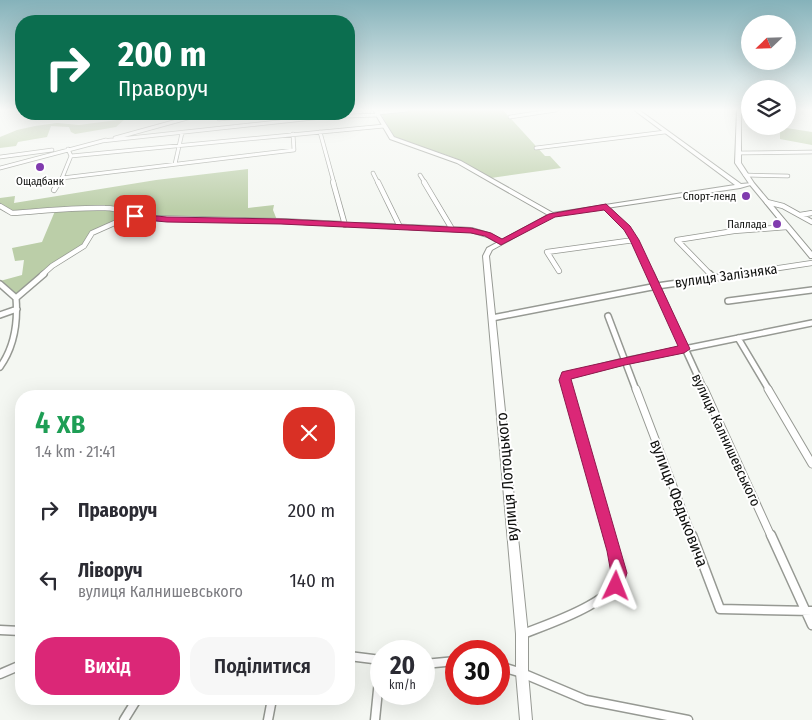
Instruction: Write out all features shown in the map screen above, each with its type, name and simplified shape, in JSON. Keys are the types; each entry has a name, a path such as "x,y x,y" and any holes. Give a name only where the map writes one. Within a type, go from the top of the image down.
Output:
{"main road":[{"path":"738,144 738,163 766,202 812,256"}],"street":[{"path":"0,157 68,149 91,144"},
{"path":"71,156 195,144"},
{"path":"62,178 294,150 294,144"},
{"path":"323,144 345,225"},
{"path":"408,144 459,162 552,215"},
{"path":"536,148 569,144"},
{"path":"681,144 740,186"},
{"path":"175,164 181,145"},
{"path":"0,168 54,151 80,146"},
{"path":"54,190 62,178 71,156 68,149"},
{"path":"738,153 812,154"},
{"path":"373,173 400,227"},
{"path":"746,175 788,176"},
{"path":"420,176 452,229"},
{"path":"0,206 12,213 106,208 127,211 135,216 161,219 281,221 452,229 481,232 501,242 552,215 752,184"},
{"path":"766,202 782,206 812,222"},
{"name":"вулиця Калнишевського","path":"606,207 627,228 657,286 684,349 809,611 812,625"},
{"path":"800,215 812,213"},
{"path":"0,367 13,344 16,298 52,266 84,246 92,233 128,217 130,214"},
{"path":"714,278 677,240 734,231 787,227"},
{"path":"559,271 546,252 634,240"},
{"name":"вулиця Лотоцького","path":"501,242 489,249 486,256 522,634 522,673 526,720"},
{"name":"вулиця Залізняка","path":"492,318 657,286 812,263"},
{"path":"0,284 16,298"},
{"path":"728,301 812,290"},
{"path":"0,314 16,309"},
{"name":"вулиця Федьковича","path":"608,316 720,609 809,611"},
{"path":"522,634 564,618 600,599 616,586 619,573 565,380 566,376 571,373 625,361 812,323"},
{"path":"738,338 812,464"},
{"path":"0,630 15,631"},
{"path":"355,657 370,659"},
{"path":"0,674 15,667"},
{"path":"510,669 586,700 681,719"},
{"path":"124,720 133,705"},
{"path":"268,720 271,705"},
{"path":"374,720 376,705"}],"green space":[{"path":"0,144 17,144 16,146 0,148"},
{"path":"413,144 534,144 545,156 550,156 561,168 491,178 455,158"},
{"path":"248,169 248,208 274,205 273,210 277,220 128,215 99,228 83,246 16,294 0,281 22,275 24,260 15,261 12,248 42,242 55,211 13,212 0,206 0,198 15,196 14,203 156,180"}],"place":[{"name":"Ощадбанк","path":"40,167"},
{"name":"Спорт-ленд","path":"746,196"},
{"name":"Паллада","path":"777,224"}],"route":[{"path":"135,216 167,219 281,221 471,230 488,234 501,242 552,215 606,207 627,228 634,240 649,269 684,349 571,373 566,376 565,380 614,551 619,573 616,586"}]}
